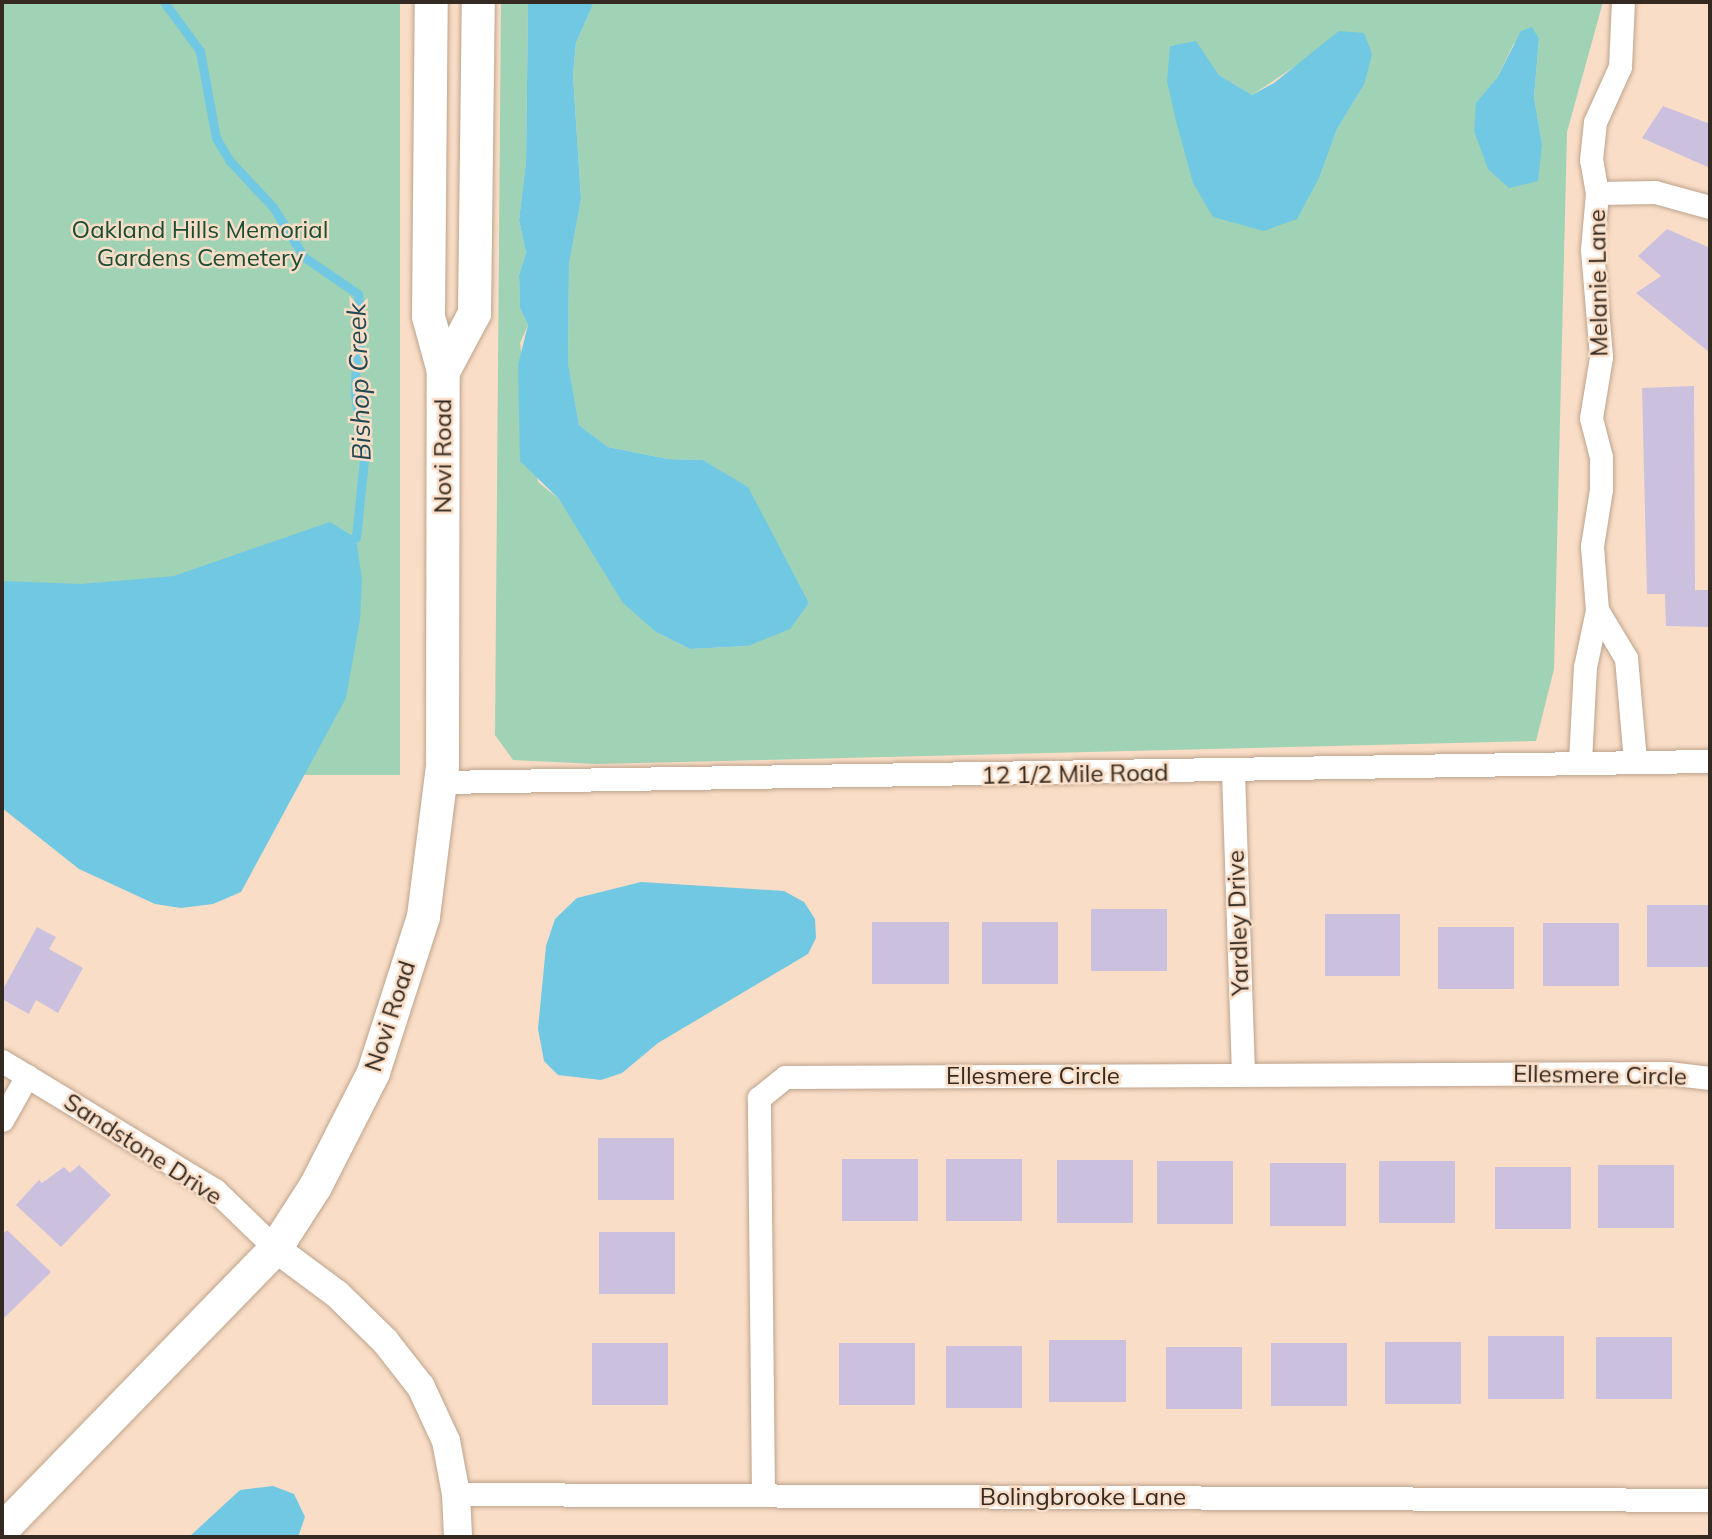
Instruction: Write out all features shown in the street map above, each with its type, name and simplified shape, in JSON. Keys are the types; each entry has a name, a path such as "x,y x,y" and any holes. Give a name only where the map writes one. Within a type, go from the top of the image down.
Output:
{"main road":[{"name":"Novi Road","path":"2,1529 275,1248 315,1186 373,1072 423,916 440,782 443,372 428,316 432,2"},
{"name":"Novi Road","path":"443,372 474,313 478,2"}],"street":[{"name":"Melanie Lane","path":"1580,761 1585,667 1597,610 1592,546 1601,457 1591,418 1601,357 1592,249 1597,193 1591,160 1595,122 1620,67 1623,2"},
{"path":"1597,193 1655,192 1710,207"},
{"name":"Melanie Lane","path":"1597,610 1626,658 1635,761"},
{"name":"12 1/2 Mile Road","path":"440,782 1233,772 1580,761 1710,761"},
{"name":"Yardley Drive","path":"1233,772 1243,1075"},
{"name":"Sandstone Drive","path":"2,1061 215,1191 275,1248"},
{"name":"Ellesmere Circle","path":"763,1496 760,1098 785,1077 1668,1073 1710,1078"},
{"path":"2,1120 27,1076"},
{"path":"275,1248 337,1294 415,1379 441,1427 456,1494 458,1537"},
{"name":"Bolingbrooke Lane","path":"456,1494 1710,1500"}],"green space":[{"name":"Oakland Hills Memorial Gardens Cemetery","path":"2,2 400,2 400,775 2,775"},
{"path":"501,2 528,2 526,162 519,220 526,253 519,275 520,308 528,325 520,343 538,482 559,499 656,632 690,649 748,646 809,603 747,487 703,460 668,459 608,447 579,425 568,364 569,265 581,199 573,75 576,43 594,2 1603,2 1567,132 1554,669 1536,741 596,764 513,760 495,735","holes":["1539,39 1534,97 1542,144 1476,104 1497,78 1514,43","1196,42 1219,75 1252,95 1306,59 1364,85 1337,129 1320,176 1170,46"]}],"water":[{"path":"528,2 594,2 576,43 573,75 581,199 569,265 568,363 579,425 608,447 668,459 703,460 748,487 809,603 790,629 748,646 690,649 656,632 623,603 559,499 520,461 518,365 528,325 520,308 519,275 526,253 519,220 526,162"},
{"path":"1532,27 1539,39 1534,97 1542,144 1538,181 1509,188 1488,169 1474,131 1476,103 1497,78 1521,31"},
{"path":"1339,31 1364,33 1372,54 1364,85 1337,129 1320,176 1297,219 1264,231 1213,217 1193,183 1176,121 1167,81 1170,46 1196,41 1219,75 1252,95 1274,83"},
{"path":"330,522 356,538 362,580 360,619 346,698 241,892 213,904 181,908 155,904 79,869 2,808 2,581 81,584 174,576"},
{"path":"641,882 784,891 804,902 815,919 816,938 808,954 658,1043 622,1073 601,1080 558,1075 544,1061 538,1029 546,946 555,919 577,898"},
{"path":"273,1486 294,1494 305,1517 298,1537 189,1537 240,1490"}],"building":[{"path":"1663,106 1710,124 1710,168 1642,138"},
{"path":"1667,229 1710,248 1709,352 1636,293 1661,276 1638,256"},
{"path":"1694,386 1695,590 1709,590 1709,627 1666,626 1665,594 1647,594 1642,388"},
{"path":"1647,905 1710,905 1710,967 1647,967"},
{"path":"1091,909 1167,909 1167,971 1091,971"},
{"path":"1325,914 1400,914 1400,976 1325,976"},
{"path":"872,922 949,922 949,984 872,984"},
{"path":"982,922 1058,922 1058,984 982,984"},
{"path":"1543,923 1619,923 1619,986 1543,986"},
{"path":"37,927 56,937 49,949 83,968 58,1013 36,1000 29,1014 2,999 2,991"},
{"path":"1438,927 1514,927 1514,989 1438,989"},
{"path":"598,1138 674,1138 674,1200 598,1200"},
{"path":"842,1159 918,1159 918,1221 842,1221"},
{"path":"946,1159 1022,1159 1022,1221 946,1221"},
{"path":"1057,1160 1133,1160 1133,1223 1057,1223"},
{"path":"1157,1161 1233,1161 1233,1224 1157,1224"},
{"path":"1379,1161 1455,1161 1455,1223 1379,1223"},
{"path":"1270,1163 1346,1163 1346,1226 1270,1226"},
{"path":"79,1165 111,1195 61,1247 16,1205 39,1180 42,1183 64,1167 70,1173"},
{"path":"1598,1165 1674,1165 1674,1228 1598,1228"},
{"path":"1495,1167 1571,1167 1571,1229 1495,1229"},
{"path":"7,1230 51,1272 2,1320 2,1235"},
{"path":"599,1232 675,1232 675,1294 599,1294"},
{"path":"1488,1336 1564,1336 1564,1399 1488,1399"},
{"path":"1596,1337 1672,1337 1672,1399 1596,1399"},
{"path":"1049,1340 1126,1340 1126,1402 1049,1402"},
{"path":"1385,1342 1461,1342 1461,1404 1385,1404"},
{"path":"592,1343 668,1343 668,1405 592,1405"},
{"path":"839,1343 915,1343 915,1405 839,1405"},
{"path":"1271,1343 1347,1343 1347,1406 1271,1406"},
{"path":"946,1346 1022,1346 1022,1408 946,1408"},
{"path":"1166,1347 1242,1347 1242,1409 1166,1409"}],"waterway":[{"name":"Bishop Creek","path":"164,2 200,51 216,138 229,160 273,207 304,257 358,294 362,336 356,356 355,394 364,460 356,538"}]}
